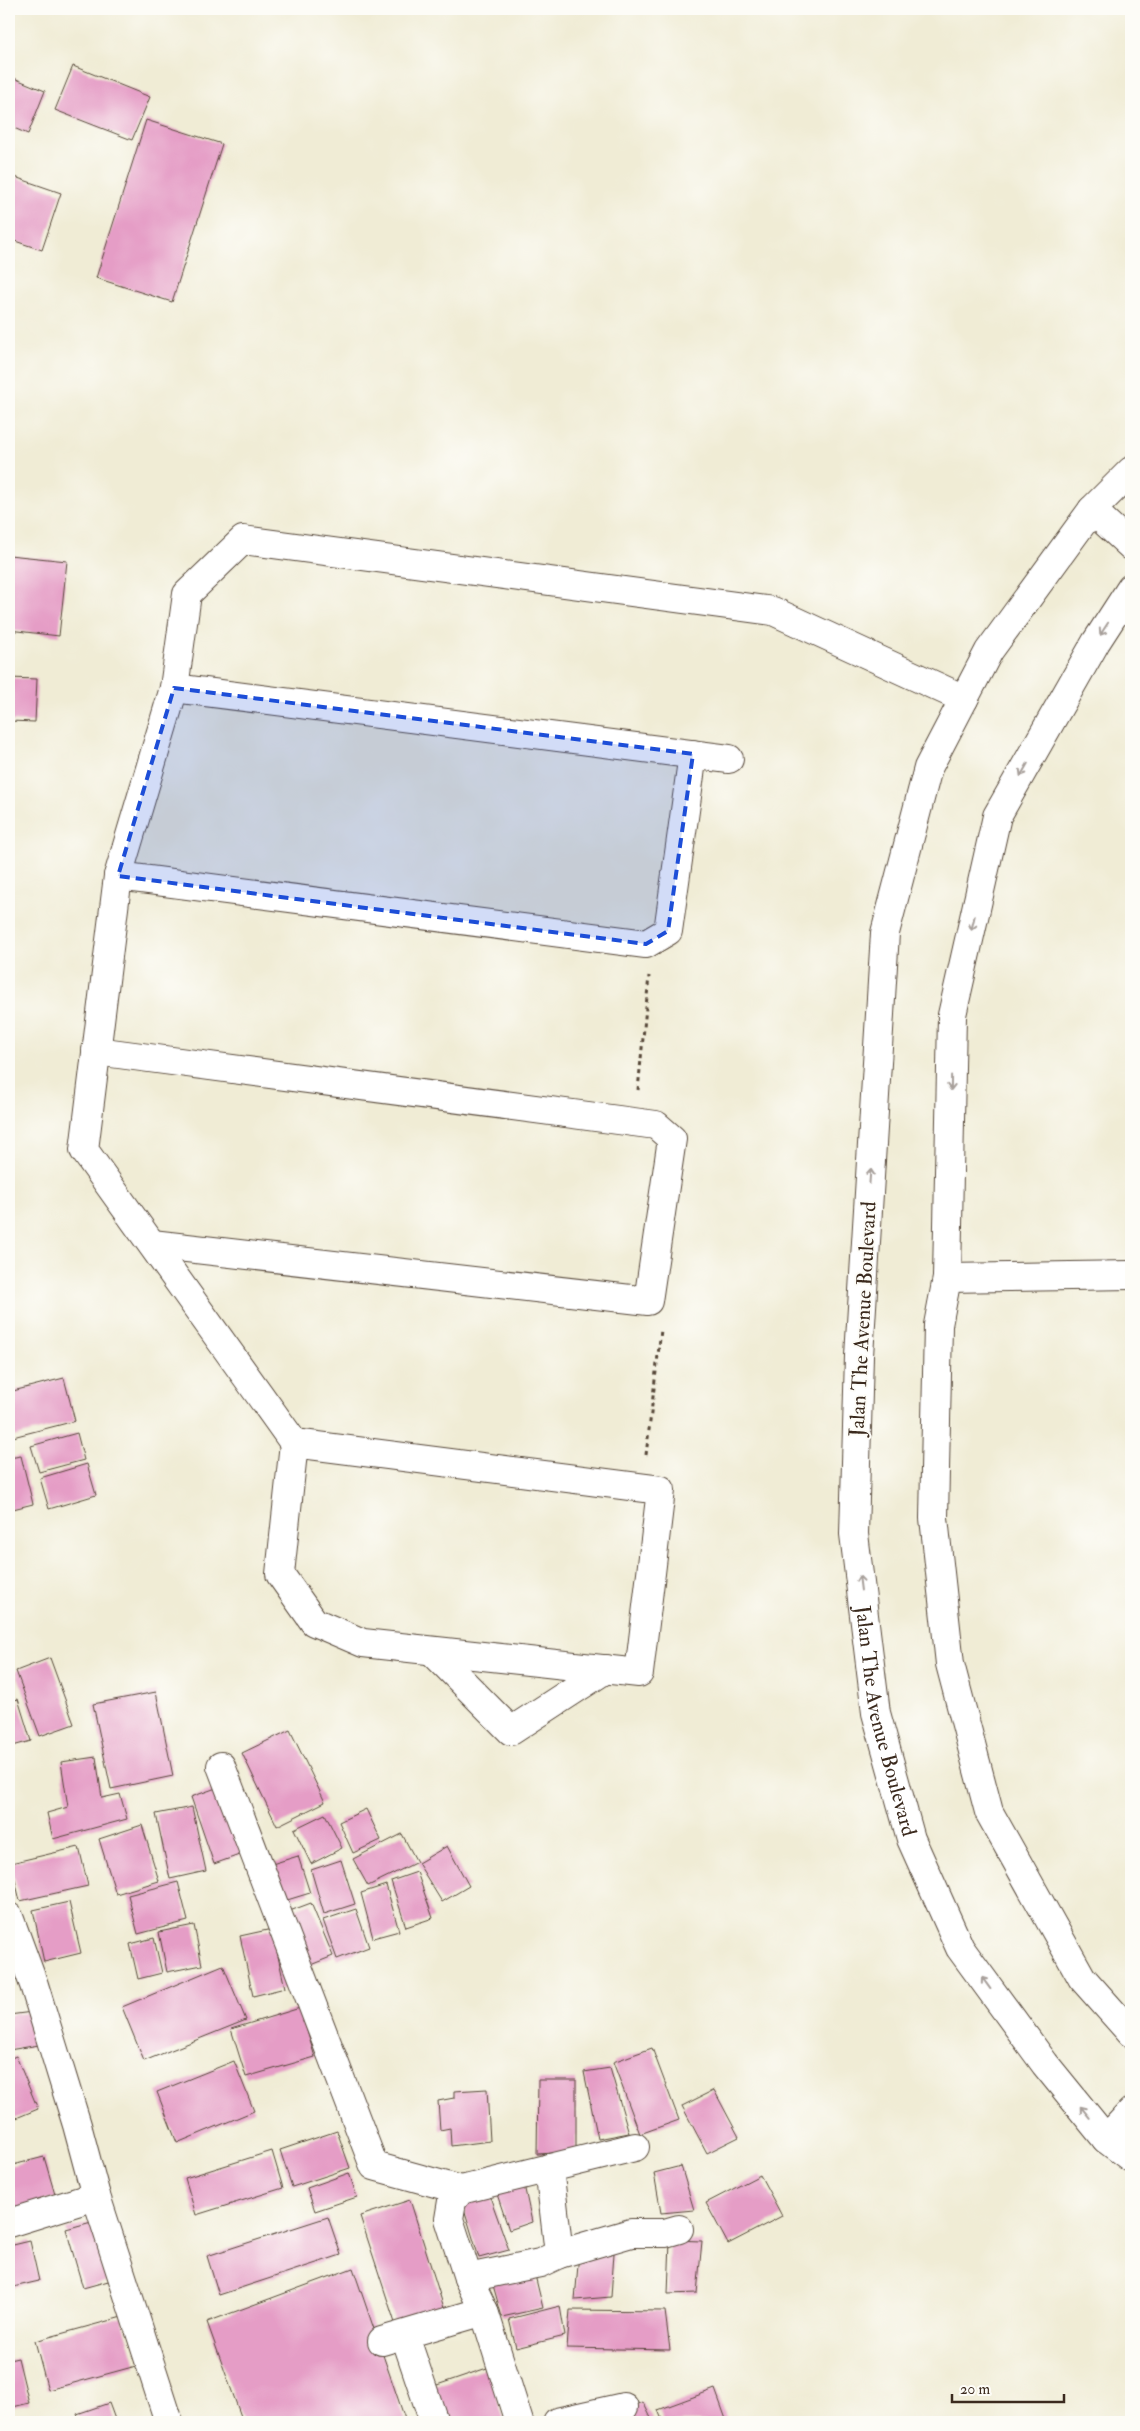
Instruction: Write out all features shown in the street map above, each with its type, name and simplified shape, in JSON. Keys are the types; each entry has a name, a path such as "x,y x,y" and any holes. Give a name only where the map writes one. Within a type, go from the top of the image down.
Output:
{"street":[{"name":"Jalan The Avenue Boulevard","path":"1131,471 1092,510 989,651 928,768 885,933 859,1356 854,1534 876,1713 911,1839 960,1948 1045,2064 1106,2138 1131,2158"},
{"path":"1092,510 1131,546"},
{"path":"294,1443 661,1490 639,1673 363,1643 314,1622 280,1574 294,1443 84,1150 118,876 174,688 187,594 243,540 773,611 964,699"},
{"path":"1131,588 1096,642 997,816 952,1014 947,1278 938,1325 934,1518 950,1664 989,1812 1082,1978 1131,2033"},
{"path":"174,688 729,759"},
{"path":"118,876 646,944 668,931 693,754"},
{"path":"96,1051 656,1125 672,1138 648,1301 152,1244"},
{"path":"947,1278 1131,1275"},
{"path":"432,1651 511,1731 606,1669"},
{"path":"221,1766 374,2166 461,2190 635,2147"},
{"path":"9,1917 34,1985 96,2196 169,2422"},
{"path":"1106,2138 1131,2112"},
{"path":"550,2168 559,2254"},
{"path":"461,2190 452,2201 449,2219 468,2278 484,2311 519,2422"},
{"path":"9,2223 96,2196"},
{"path":"468,2278 540,2263 559,2254 631,2233 665,2233 679,2229"},
{"path":"434,2422 394,2338 484,2311"},
{"path":"557,2422 624,2407"}],"path":[{"path":"634,1122 651,961 646,944"},
{"path":"642,1488 662,1321 648,1301"}],"highlighted area":[{"path":"174,688 693,754 668,931 646,944 118,876"}],"building":[{"path":"73,66 150,97 132,140 55,110"},
{"path":"9,76 45,91 28,134 9,126"},
{"path":"146,120 222,144 172,302 96,278"},
{"path":"9,175 61,193 42,250 9,239"},
{"path":"9,555 67,561 59,636 9,630"},
{"path":"9,678 37,679 35,722 9,721"},
{"path":"64,1378 75,1421 9,1438 9,1392"},
{"path":"77,1433 84,1460 39,1472 31,1446"},
{"path":"21,1456 33,1504 9,1510 9,1458"},
{"path":"87,1464 96,1495 49,1509 40,1478"},
{"path":"50,1658 74,1724 40,1736 16,1671"},
{"path":"156,1692 173,1776 111,1789 93,1704"},
{"path":"18,1699 31,1741 9,1747 9,1702"},
{"path":"290,1730 325,1802 277,1826 242,1753"},
{"path":"96,1757 102,1798 120,1794 127,1819 53,1839 47,1813 68,1807 61,1762"},
{"path":"219,1787 242,1854 214,1864 191,1797"},
{"path":"192,1807 206,1871 170,1879 156,1814"},
{"path":"366,1809 381,1840 353,1853 339,1822"},
{"path":"325,1814 342,1848 311,1864 294,1829"},
{"path":"142,1825 159,1881 116,1894 99,1839"},
{"path":"402,1834 417,1862 368,1886 353,1859"},
{"path":"447,1846 469,1886 442,1902 418,1863"},
{"path":"79,1847 88,1886 20,1901 11,1863"},
{"path":"298,1856 310,1893 284,1901 272,1864"},
{"path":"341,1860 355,1904 324,1914 311,1870"},
{"path":"417,1872 433,1918 406,1927 391,1881"},
{"path":"178,1882 188,1921 138,1934 128,1895"},
{"path":"386,1885 399,1931 373,1938 361,1893"},
{"path":"69,1902 81,1953 44,1962 33,1910"},
{"path":"311,1903 333,1956 308,1966 287,1912"},
{"path":"356,1909 369,1947 337,1959 323,1920"},
{"path":"194,1925 202,1965 167,1972 159,1932"},
{"path":"272,1929 285,1988 253,1996 240,1936"},
{"path":"154,1938 162,1973 138,1979 130,1944"},
{"path":"223,1965 246,2020 144,2061 122,2007"},
{"path":"300,2008 315,2057 246,2077 231,2029"},
{"path":"40,2011 45,2044 9,2050 9,2015"},
{"path":"652,2048 679,2120 640,2134 613,2062"},
{"path":"16,2056 38,2109 9,2121 9,2059"},
{"path":"234,2061 254,2111 177,2143 157,2092"},
{"path":"610,2068 629,2133 598,2139 584,2072"},
{"path":"538,2080 576,2080 576,2152 537,2154"},
{"path":"487,2089 490,2141 451,2146 450,2128 440,2130 438,2101 454,2098 454,2091"},
{"path":"714,2090 739,2137 707,2153 682,2106"},
{"path":"337,2131 350,2168 292,2187 280,2150"},
{"path":"272,2151 283,2188 196,2215 185,2178"},
{"path":"44,2157 56,2198 9,2211 9,2166"},
{"path":"681,2166 694,2210 661,2213 654,2173"},
{"path":"349,2173 357,2197 315,2211 307,2188"},
{"path":"760,2175 782,2216 728,2244 706,2203"},
{"path":"524,2185 532,2222 509,2230 496,2191"},
{"path":"489,2194 509,2250 479,2258 462,2202"},
{"path":"410,2200 445,2311 396,2326 360,2216"},
{"path":"328,2217 341,2255 219,2295 207,2256"},
{"path":"95,2221 112,2280 83,2288 66,2229"},
{"path":"670,2240 702,2241 697,2293 668,2294"},
{"path":"30,2241 39,2281 9,2288 9,2246"},
{"path":"579,2253 614,2253 611,2297 575,2300"},
{"path":"533,2267 543,2308 502,2317 491,2278"},
{"path":"353,2268 406,2422 243,2422 207,2322"},
{"path":"560,2306 565,2336 516,2348 509,2319"},
{"path":"570,2310 665,2311 670,2350 567,2348"},
{"path":"122,2317 136,2366 48,2390 35,2341"},
{"path":"18,2358 29,2403 9,2408 9,2360"},
{"path":"487,2368 505,2422 442,2422 431,2387"},
{"path":"715,2389 727,2422 663,2422 658,2410"},
{"path":"643,2402 653,2422 621,2422 617,2414"},
{"path":"109,2403 116,2422 80,2422 77,2414"}]}
